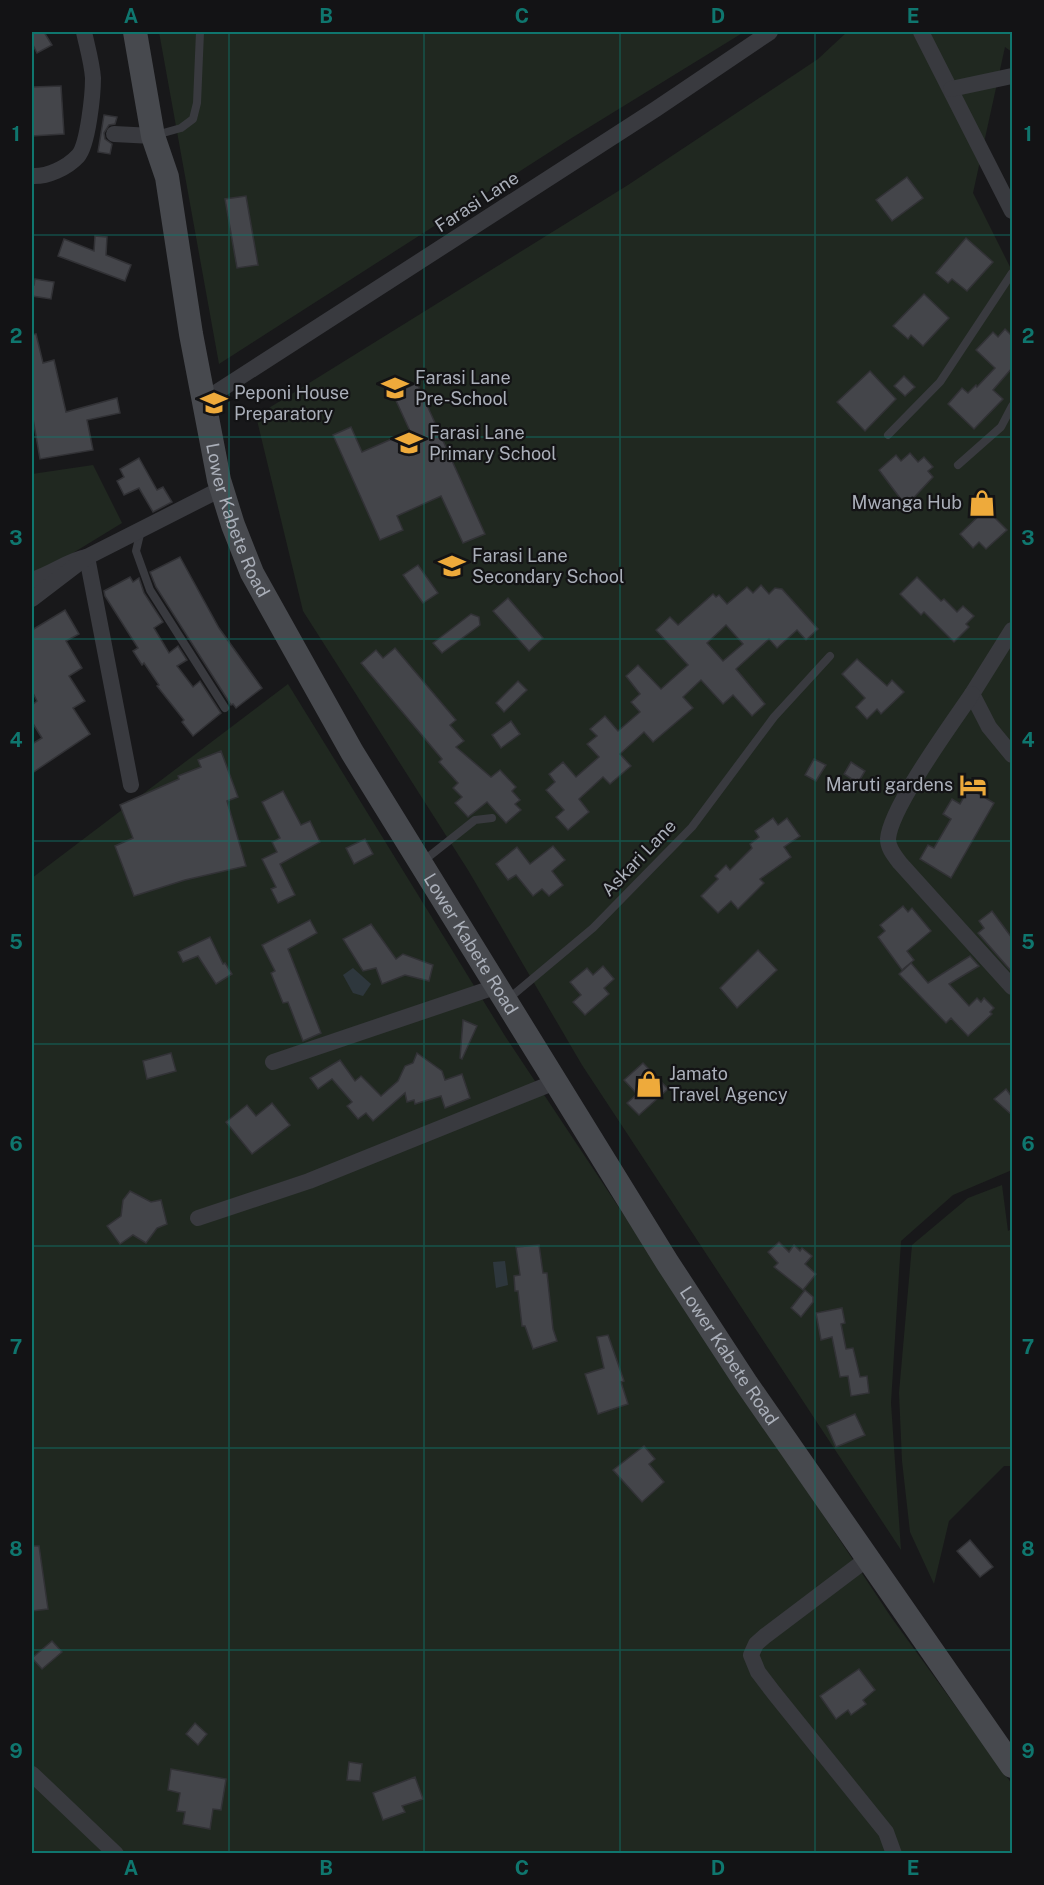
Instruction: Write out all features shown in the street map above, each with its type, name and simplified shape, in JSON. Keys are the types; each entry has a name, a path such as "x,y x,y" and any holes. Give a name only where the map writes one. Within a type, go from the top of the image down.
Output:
{"main road":[{"name":"Lower Kabete Road","path":"135,32 153,136 167,177 203,401 221,489 252,573 336,724 422,862 500,994 746,1383 1012,1766"}],"street":[{"path":"32,176 41,177 62,168 80,155 100,133 84,32"},
{"name":"Farasi Lane","path":"203,401 656,109 770,32"},
{"path":"921,32 1012,212"},
{"path":"951,89 1012,76"},
{"path":"100,133 153,136"},
{"path":"32,599 87,557 221,489"},
{"path":"32,580 54,573 76,559 87,557"},
{"path":"87,557 131,785"},
{"path":"1012,630 927,762 894,820 888,840 891,851 900,863 1012,987"},
{"path":"972,694 989,727 1012,755"},
{"path":"273,1062 500,994"},
{"path":"198,1218 309,1181 555,1082"},
{"path":"867,1559 765,1636 756,1644 752,1655 758,1672 886,1832 894,1854"},
{"path":"32,1774 116,1854"}],"lane":[{"path":"153,136 181,128 193,119 197,103 200,32"},
{"path":"888,435 951,369 1012,273"},
{"path":"958,465 1001,427 1012,406"},
{"path":"141,529 136,551 150,590 225,708"},
{"name":"Askari Lane","path":"500,994 593,928 692,827 774,717 830,656"},
{"path":"422,862 476,820 492,818"}],"shaded area":[{"path":"159,32 744,32 570,139 219,364"},
{"path":"847,32 1012,32 1012,52 1005,47 973,193 1012,271 1012,1170 953,1195 901,1241 891,1403 901,1550 582,1065 468,870 303,611 256,416 628,185 818,59"},
{"path":"93,465 122,523 32,578 32,474"},
{"path":"288,684 505,1036 891,1617 1012,1784 1012,1853 32,1854 32,878"},
{"path":"353,968 371,984 363,996 353,993 343,975"},
{"path":"1002,1185 1008,1231 1012,1229 1012,1466 1004,1466 949,1521 934,1584 910,1532 902,1461 899,1393 912,1245 968,1198"},
{"path":"505,1261 508,1285 496,1288 493,1262"}],"building":[{"path":"32,32 44,32 52,45 37,53 32,43"},
{"path":"61,86 64,134 32,136 33,87"},
{"path":"104,115 117,117 115,124 109,125 104,133 105,139 112,144 110,154 98,152"},
{"path":"907,177 923,198 892,221 876,200"},
{"path":"246,196 258,265 237,268 225,199"},
{"path":"95,236 107,237 106,255 131,265 125,281 58,256 64,239 94,251"},
{"path":"966,238 993,262 967,291 952,279 948,283 936,273"},
{"path":"35,279 54,282 51,299 32,296 32,284 34,285"},
{"path":"924,294 949,318 923,346 911,335 908,339 893,326"},
{"path":"1005,329 1012,336 1012,368 993,390 1003,399 974,429 948,404 962,388 968,393 995,368 976,350 993,332 998,337"},
{"path":"36,334 43,363 54,360 66,412 117,398 120,413 87,420 93,450 40,459 32,413 32,335"},
{"path":"870,371 896,399 865,431 837,402"},
{"path":"904,376 915,387 905,396 894,386"},
{"path":"417,383 485,534 463,543 441,496 397,516 403,530 380,540 333,435 351,427 362,452 410,431 393,394"},
{"path":"910,453 918,462 924,457 933,467 928,471 933,477 906,506 879,470 896,455 901,461"},
{"path":"139,458 157,490 163,487 172,502 153,512 139,488 124,495 117,481 124,477 120,469"},
{"path":"986,509 1007,530 986,549 979,542 973,548 960,534"},
{"path":"180,557 219,628 262,688 236,708 233,704 231,705 156,587 150,572"},
{"path":"418,565 438,593 423,603 403,575"},
{"path":"130,577 133,582 139,578 144,593 163,622 154,628 169,653 178,646 187,660 177,666 193,687 200,681 221,713 193,736 182,722 184,720 157,686 159,685 144,663 142,665 133,651 138,648 105,596 104,591"},
{"path":"917,577 941,601 944,599 957,612 963,606 974,616 966,624 969,627 954,642 924,612 921,615 900,594"},
{"path":"761,585 769,594 775,588 782,589 818,629 806,640 797,630 777,648 769,639 736,669 765,704 752,716 733,695 723,704 701,680 683,697 693,708 653,742 644,732 620,754 631,766 610,784 603,777 579,799 589,812 568,830 556,817 564,810 546,790 555,782 549,774 563,762 576,777 599,757 587,744 597,736 590,729 605,716 618,731 640,712 631,702 640,694 626,676 638,665 661,689 688,665 656,630 670,617 678,625 713,594 716,597 719,595 727,604 747,587 753,593","holes":["726,625 743,644 723,661 707,643"]},
{"path":"508,598 543,638 529,651 493,611"},
{"path":"65,610 79,634 66,641 82,668 69,676 85,701 73,708 90,734 32,773 32,744 42,738 32,722 32,705 37,701 32,691 32,630"},
{"path":"471,614 479,617 480,625 442,653 433,643"},
{"path":"395,648 456,720 450,725 464,741 456,747 491,777 500,770 516,787 512,791 520,800 515,804 521,810 506,823 487,802 468,817 455,803 462,797 453,788 458,783 439,762 442,759 361,663 376,650 383,658"},
{"path":"857,659 887,686 892,680 904,692 881,714 877,709 867,719 856,707 865,698 842,674"},
{"path":"518,681 527,690 504,712 496,703"},
{"path":"511,721 520,734 501,748 492,735"},
{"path":"221,751 238,797 227,801 246,866 185,880 134,896 115,846 133,838 120,805 179,779 178,776 201,767 198,760"},
{"path":"814,759 826,765 816,781 805,775"},
{"path":"851,762 865,771 858,783 844,774"},
{"path":"969,788 994,803 951,878 920,859 928,845 934,848 951,819 943,814 952,799 960,804"},
{"path":"283,791 301,825 310,821 320,842 280,864 295,895 278,903 271,889 276,887 262,859 277,852 272,842 280,838 262,802"},
{"path":"773,818 778,825 787,818 800,836 784,847 791,857 760,879 764,883 738,909 731,901 718,913 701,896 718,879 715,876 726,865 730,870 752,848 750,844 759,837 755,831"},
{"path":"365,839 373,854 354,864 346,848"},
{"path":"553,846 565,860 552,871 563,885 549,896 542,889 533,896 516,875 508,880 496,864 517,847 530,864"},
{"path":"903,906 908,912 912,908 931,931 907,951 914,960 902,970 878,937 885,931 880,925"},
{"path":"992,911 1012,938 1012,972 978,933 984,928 979,921"},
{"path":"310,920 317,933 288,949 321,1033 303,1041 288,1002 283,1003 271,973 275,971 262,945"},
{"path":"371,924 396,959 403,954 433,965 429,981 405,975 382,984 376,968 363,971 343,939"},
{"path":"210,937 223,964 225,963 232,974 216,984 198,956 183,962 178,952"},
{"path":"758,950 777,970 737,1008 720,988"},
{"path":"970,956 979,966 949,984 969,1006 977,998 981,1002 984,998 994,1008 990,1012 992,1014 968,1036 951,1018 946,1023 899,974 911,963 928,983"},
{"path":"603,966 614,979 604,988 609,994 585,1015 573,1002 581,995 570,982 587,968 593,975"},
{"path":"463,1020 477,1026 462,1059 460,1058"},
{"path":"171,1053 176,1071 147,1079 143,1061"},
{"path":"417,1053 442,1071 445,1080 462,1074 470,1098 445,1108 441,1096 415,1104 414,1100 407,1102 405,1093 373,1121 366,1113 358,1119 347,1106 352,1102 332,1079 318,1089 310,1078 340,1060 355,1081 361,1076 381,1096 398,1081 405,1066 413,1063"},
{"path":"643,1063 668,1089 639,1115 627,1103 637,1094 624,1080"},
{"path":"1006,1089 1012,1097 1012,1115 994,1099"},
{"path":"272,1103 290,1125 252,1154 226,1122 247,1105 256,1116"},
{"path":"130,1191 151,1202 161,1200 167,1224 157,1228 146,1243 133,1235 120,1244 107,1226 121,1216 123,1200"},
{"path":"779,1242 789,1252 794,1245 800,1251 802,1248 812,1256 805,1264 816,1274 803,1290 774,1267 778,1263 768,1252"},
{"path":"539,1245 543,1273 547,1273 553,1329 557,1341 533,1349 525,1326 522,1326 514,1276 520,1275 516,1247"},
{"path":"805,1290 813,1297 813,1302 801,1317 791,1308"},
{"path":"842,1308 845,1323 841,1324 846,1349 853,1348 860,1377 867,1376 869,1393 851,1396 848,1376 840,1377 832,1337 821,1340 816,1313"},
{"path":"608,1335 624,1381 621,1382 628,1404 598,1414 585,1374 604,1368 597,1337"},
{"path":"855,1414 865,1435 836,1447 827,1426"},
{"path":"644,1446 655,1459 649,1464 664,1482 642,1502 613,1470"},
{"path":"970,1540 993,1567 980,1577 957,1551"},
{"path":"32,1546 39,1546 48,1609 32,1611"},
{"path":"52,1641 62,1652 42,1669 32,1658"},
{"path":"859,1669 875,1690 863,1700 866,1704 851,1715 848,1710 836,1719 820,1696"},
{"path":"195,1723 207,1734 198,1745 186,1734"},
{"path":"349,1762 362,1764 360,1781 347,1780"},
{"path":"171,1769 226,1779 221,1810 213,1809 210,1829 183,1824 185,1812 177,1811 180,1793 168,1790"},
{"path":"415,1777 423,1799 402,1806 405,1812 383,1820 373,1793"}],"place":[{"name":"Farasi Lane Pre-School","path":"395,388"},
{"name":"Peponi House Preparatory","path":"214,403"},
{"name":"Farasi Lane Primary School","path":"409,443"},
{"name":"Mwanga Hub","path":"982,503"},
{"name":"Farasi Lane Secondary School","path":"452,566"},
{"name":"Maruti gardens","path":"973,785"},
{"name":"Jamato Travel Agency","path":"649,1084"}]}
